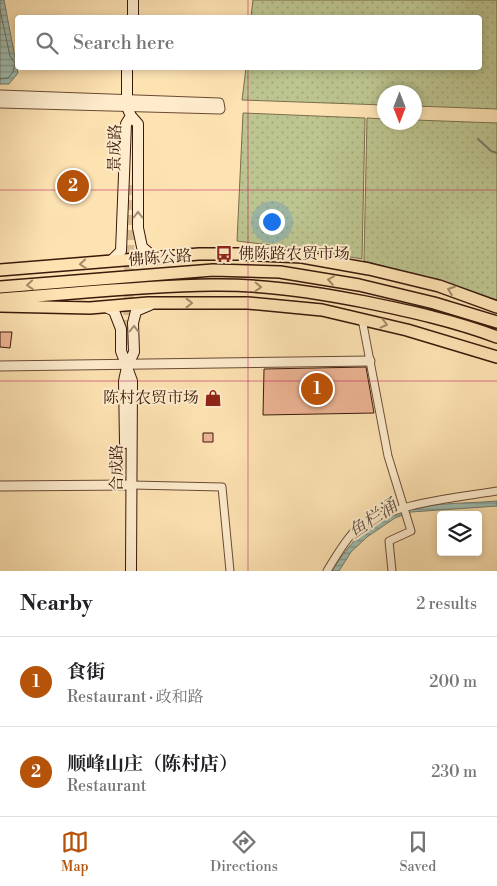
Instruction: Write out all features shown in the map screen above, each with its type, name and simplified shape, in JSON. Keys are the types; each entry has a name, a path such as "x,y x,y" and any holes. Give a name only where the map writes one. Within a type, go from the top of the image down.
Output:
{"highway":[{"path":"0,270 199,254 302,257 369,269 439,286 497,307"},
{"name":"佛陈公路","path":"0,287 213,270 280,272 359,285 497,322"},
{"name":"佛陈公路","path":"0,299 212,285 275,287 410,311 497,337"},
{"path":"0,306 90,308 155,304 248,304 322,310 407,330 497,358"}],"main road":[{"path":"127,0 127,15"},
{"path":"133,0 133,15"},
{"name":"景成路","path":"127,70 131,106"},
{"name":"景成路","path":"130,180 133,70"},
{"path":"131,106 138,124 138,228 142,247 155,258"},
{"path":"111,261 121,251 126,124 131,106"},
{"path":"128,365 134,352 133,323 136,311 155,304"},
{"path":"106,307 114,311 121,329 121,352 128,365"},
{"name":"合成路","path":"126,571 132,381 128,365 128,345"},
{"name":"合成路","path":"129,486 131,571"}],"street":[{"path":"1,99 131,106 220,109 218,103 131,106"},
{"path":"362,319 388,456 411,531 389,541 392,571"},
{"path":"0,366 370,361"},
{"path":"0,486 222,487 230,571"},
{"path":"327,571 355,531 374,519 404,507 497,491"}],"green space":[{"path":"253,0 497,0 497,109 422,106 422,85 377,85 377,105 242,100 246,70 482,70 482,15 251,15"},
{"path":"243,113 365,118 362,259 311,250 237,241"},
{"path":"367,118 377,119 377,130 422,130 422,120 497,123 497,301 433,279 364,261"}],"water":[{"path":"0,0 4,0 15,57 15,70 17,70 18,73 9,84 0,84"},
{"path":"497,501 497,506 411,512 395,518 367,537 351,552 339,571 332,571 355,540 370,526 386,516 399,511 427,506"}],"building":[{"path":"0,332 12,332 10,348 0,347"},
{"path":"366,367 374,413 263,415 264,369"},
{"path":"203,433 213,433 213,442 203,442"}],"waterway":[{"path":"478,139 491,151 497,153"}],"tunnel":[{"path":"128,345 130,180"}],"place":[{"name":"顺峰山庄（陈村店）","path":"73,186"},
{"name":"佛陈路农贸市场","path":"224,254"},
{"name":"食街","path":"317,389"},
{"name":"陈村农贸市场","path":"213,398"}],"water label":[{"name":"鱼栏涌","path":"373,519"}]}
